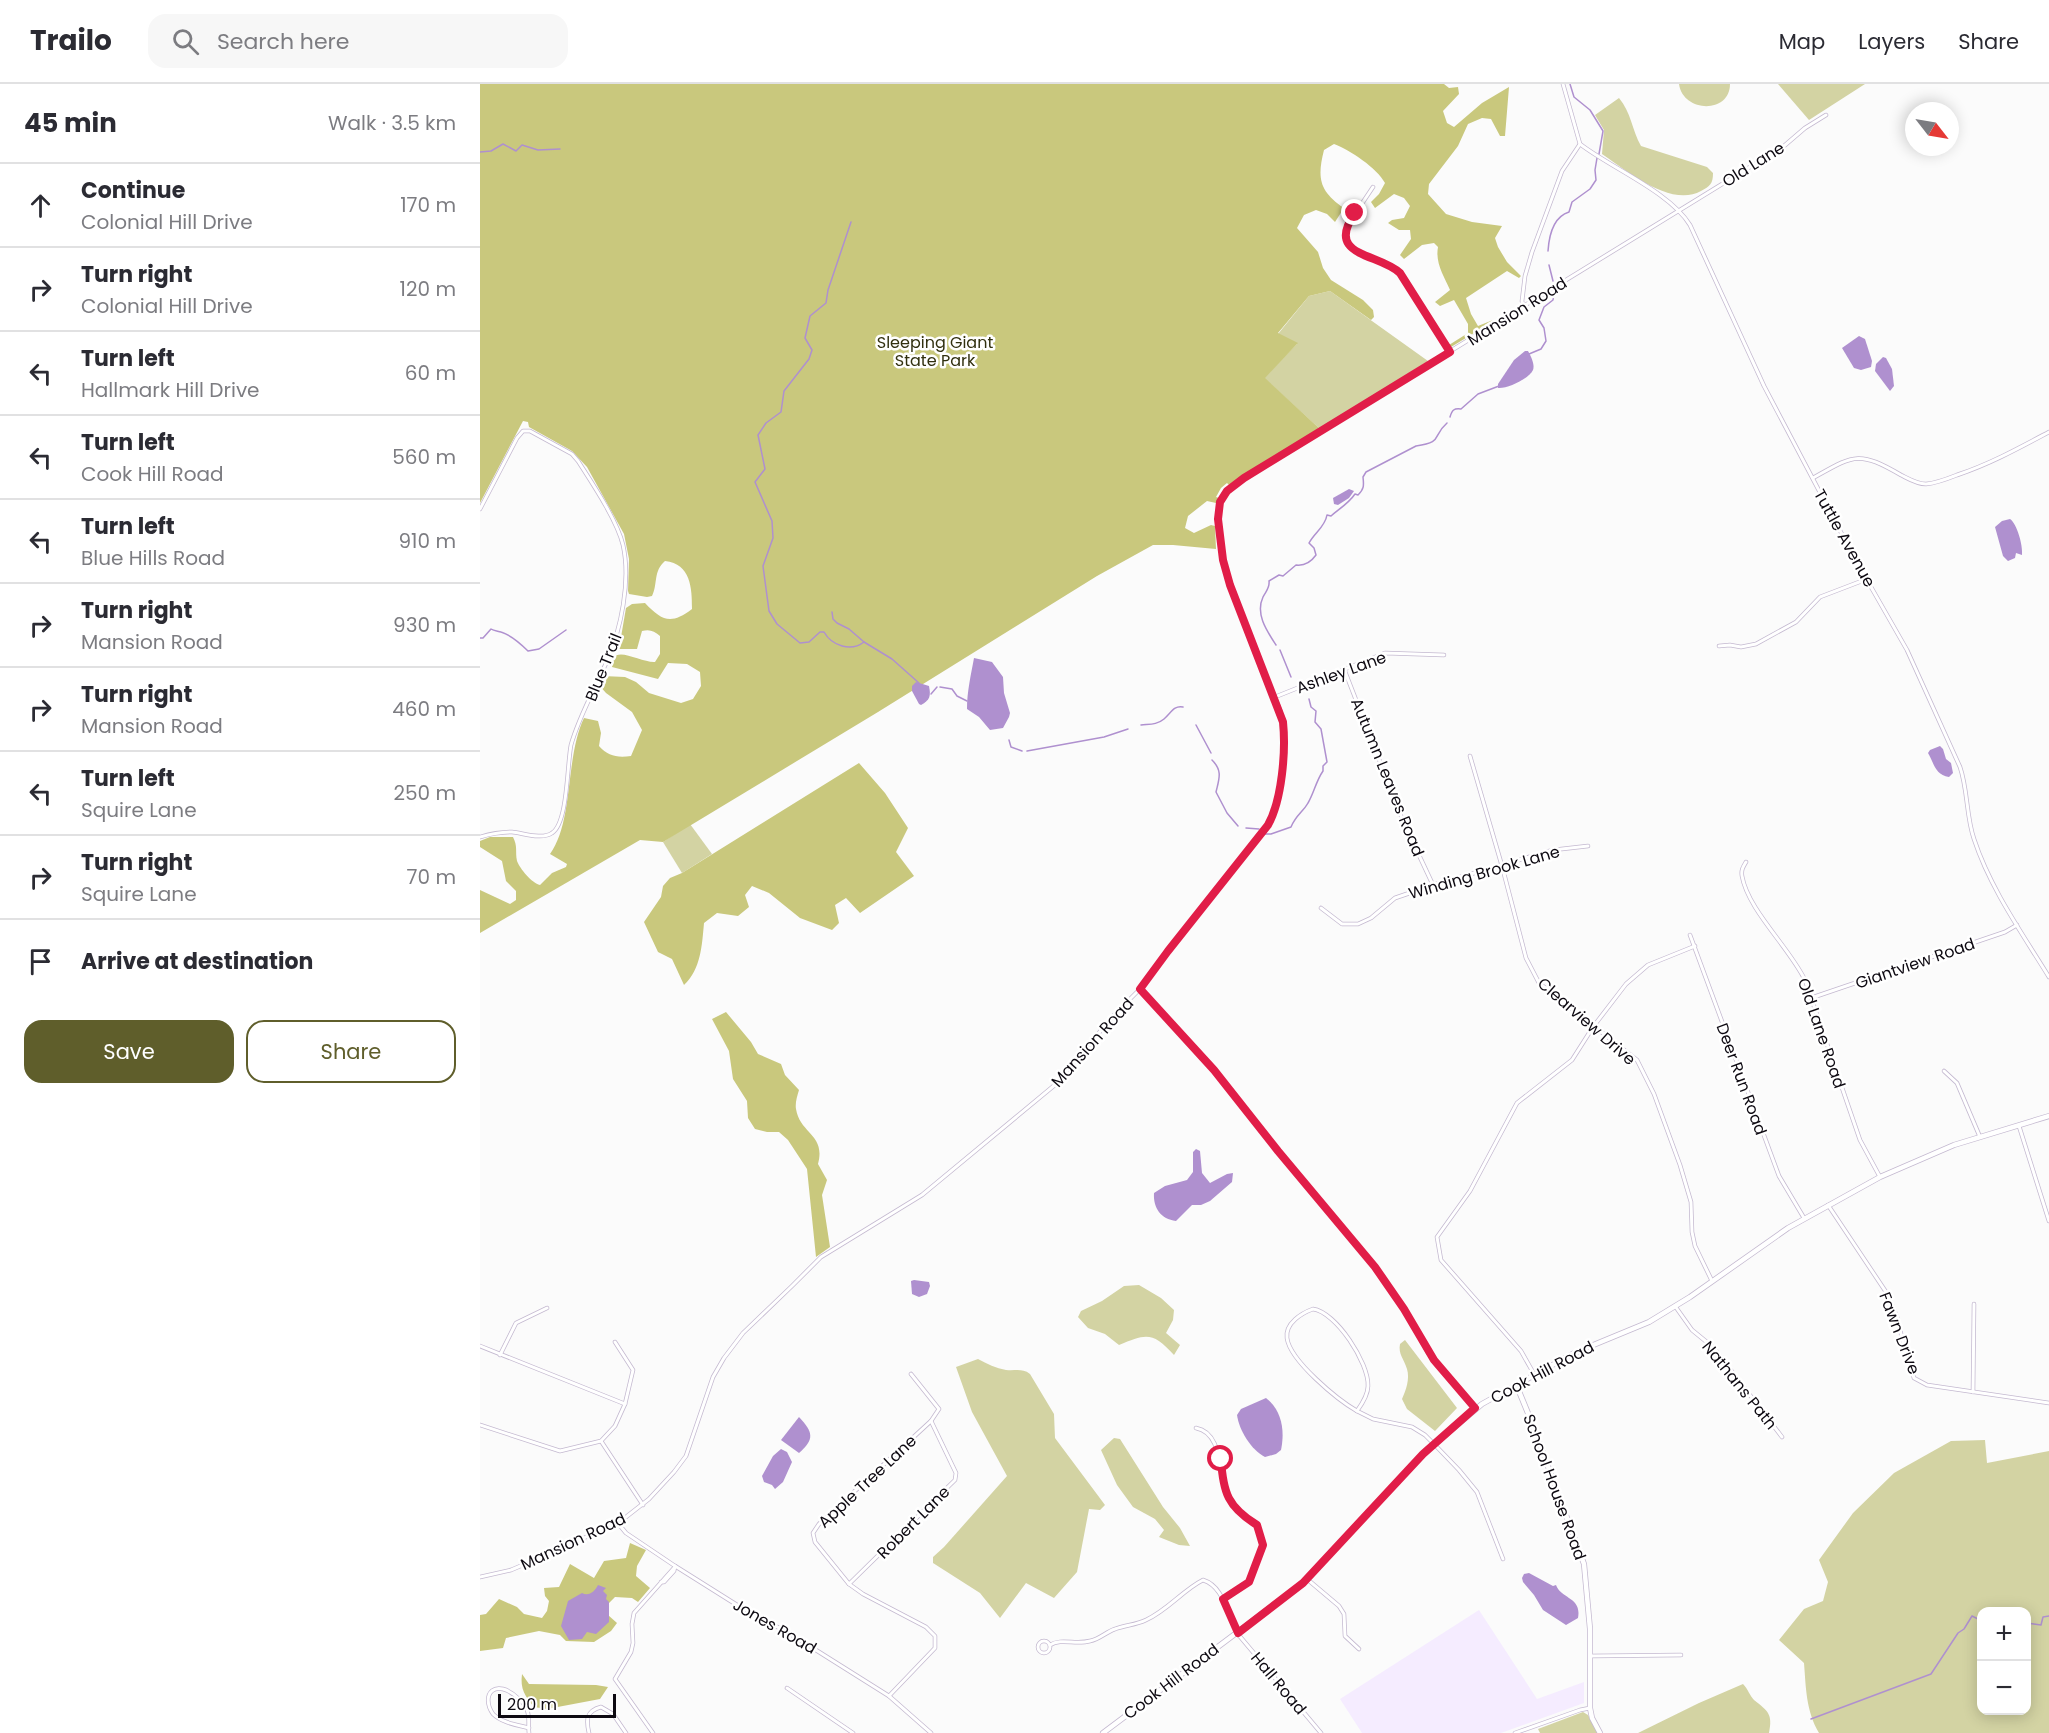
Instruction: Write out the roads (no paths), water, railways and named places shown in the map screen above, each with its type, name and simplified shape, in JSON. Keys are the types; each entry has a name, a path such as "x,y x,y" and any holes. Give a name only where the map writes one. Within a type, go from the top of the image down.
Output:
{"street":[{"path":"1523,306 1525,276 1532,252 1562,171 1580,144 1563,84"},
{"name":"Old Lane","path":"1678,210 1784,146 1805,128 1826,115"},
{"name":"Tuttle Avenue","path":"1580,144 1660,195 1678,210 1690,225 1764,386 1907,650 1957,760 1964,780 1975,843 1987,872 2049,977"},
{"path":"1373,187 1347,226 1348,243 1361,255 1389,265 1400,273 1450,352"},
{"name":"Mansion Road","path":"480,1577 495,1575 535,1560 617,1522 643,1505 670,1477 686,1456 713,1377 743,1333 821,1257 922,1195 1047,1092 1074,1064 1113,1016 1140,989 1261,835 1272,817 1279,793 1284,734 1282,716 1225,569 1218,519 1221,497 1239,482 1611,254 1678,210"},
{"name":"Blue Trail","path":"480,508 517,438 523,431 530,431 567,452 583,468 612,520 621,541 625,563 624,599 619,628 614,646 580,719 572,743 562,813 557,828 548,835 511,832 480,837"},
{"path":"1813,478 1844,461 1859,457 1872,459 1911,481 1924,484 1936,483 1987,465 2049,432"},
{"path":"1719,646 1741,647 1756,644 1796,622 1815,601 1826,594 1867,579"},
{"name":"Ashley Lane","path":"1275,697 1385,653 1444,655"},
{"name":"Autumn Leaves Road","path":"1344,669 1403,821 1433,885"},
{"name":"Clearview Drive","path":"1470,756 1526,958 1539,983 1637,1060 1653,1094 1691,1202 1695,1246 1712,1281"},
{"name":"Winding Brook Lane","path":"1321,909 1342,924 1358,924 1371,918 1395,898 1433,885 1553,850 1588,846"},
{"name":"Old Lane Road","path":"1746,862 1742,871 1747,891 1795,961 1812,998 1860,1140 1880,1177"},
{"name":"Giantview Road","path":"1812,998 2017,926"},
{"name":"Deer Run Road","path":"1690,935 1771,1158 1804,1218"},
{"path":"1534,1374 1521,1351 1441,1260 1437,1237 1470,1191 1516,1103 1572,1060 1593,1027 1626,984 1648,965 1695,946"},
{"path":"1140,989 1214,1070 1284,1159 1375,1267 1404,1309 1434,1360 1475,1408"},
{"path":"1944,1071 1957,1083 1980,1137"},
{"name":"Cook Hill Road","path":"1103,1733 1307,1579 1407,1471 1475,1408 1574,1353 1642,1326 1804,1218 1880,1177 1932,1153 2049,1116"},
{"path":"2019,1125 2049,1221"},
{"name":"Fawn Drive","path":"1828,1205 1888,1295 1897,1317 1914,1378 1927,1385 2049,1403"},
{"path":"1973,1392 1974,1304"},
{"name":"Nathans Path","path":"1675,1306 1692,1330 1714,1348 1782,1437"},
{"path":"500,1355 516,1323 547,1308"},
{"path":"1357,1411 1368,1386 1367,1376 1354,1349 1343,1330 1329,1316 1321,1310 1313,1309 1305,1312 1294,1320 1288,1329 1287,1338 1309,1372 1357,1411 1373,1419 1412,1427 1425,1435 1457,1467 1477,1492 1503,1559"},
{"path":"480,1425 561,1451 601,1441 615,1426 625,1404 633,1370 615,1342"},
{"path":"480,1346 625,1404"},
{"name":"Apple Tree Lane","path":"889,1696 935,1648 935,1636 926,1627 863,1594 849,1584 815,1542 813,1533 819,1524 931,1421 939,1409 912,1374"},
{"name":"School House Road","path":"1516,1384 1583,1559 1588,1591 1590,1708 1592,1718 1600,1733"},
{"name":"Robert Lane","path":"849,1584 955,1480 956,1473 931,1421"},
{"path":"1050,1645 1062,1641 1074,1644 1089,1641 1111,1630 1147,1620 1203,1580 1218,1589 1223,1599 1249,1582 1263,1545 1257,1525 1239,1514 1227,1495 1222,1476 1221,1459 1213,1442 1202,1429 1196,1428"},
{"path":"601,1441 643,1505"},
{"name":"Jones Road","path":"617,1522 626,1533 674,1567 792,1635 889,1696 929,1732"},
{"path":"653,1733 615,1679 632,1652 634,1613 661,1582 664,1582 674,1571 674,1567"},
{"path":"1307,1579 1339,1606 1344,1614 1346,1636 1359,1649"},
{"name":"Hall Road","path":"1223,1599 1237,1633 1321,1733"},
{"path":"1042,1641 1050,1645 1046,1653 1042,1654 1038,1650 1042,1641"},
{"path":"1590,1656 1681,1655"},
{"path":"502,1687 512,1692 525,1704 529,1718 529,1731 495,1716 486,1702 486,1695 491,1688 502,1687"},
{"path":"787,1688 853,1733"},
{"path":"589,1733 586,1720 588,1715 601,1707 613,1714 626,1733"},
{"path":"1515,1733 1590,1708"}],"waterway":[{"path":"1570,84 1574,97 1590,110 1603,131 1599,154"},
{"path":"480,152 491,151 503,144 516,151 522,145 538,150 560,149"},
{"path":"1548,251 1551,233 1559,218 1569,212 1572,202 1590,189 1596,180 1597,158"},
{"path":"851,222 828,290 826,303 810,316 805,338 812,350 809,359 784,391 781,412 766,423 758,435 765,469 755,482 772,521 773,538 763,566 769,611 777,624 800,643 809,642 820,632 824,632 832,641 842,646 853,647 864,642"},
{"path":"1549,265 1553,281"},
{"path":"1529,354 1541,349 1546,341 1544,328 1539,320 1544,307 1553,300 1554,292 1558,289"},
{"path":"1450,417 1454,410 1461,409 1478,394 1499,386"},
{"path":"1276,645 1263,622 1260,610 1269,581 1279,575 1283,576 1296,565 1310,562 1316,555 1309,543 1324,523 1327,515 1331,516 1355,494 1360,493 1366,472 1416,446 1434,441 1447,423"},
{"path":"832,612 833,619 837,623 892,659 919,683"},
{"path":"480,638 483,638 491,629 508,635 528,651 539,649 566,630"},
{"path":"1280,650 1291,677"},
{"path":"931,694 937,687"},
{"path":"940,687 952,689 957,696 967,701"},
{"path":"1265,834 1291,827 1308,803 1323,771 1323,766 1327,762 1321,729 1315,722 1316,711 1311,707 1309,699"},
{"path":"1141,725 1159,722 1175,708 1183,707"},
{"path":"1196,725 1211,753"},
{"path":"1027,751 1104,737 1128,729"},
{"path":"1009,740 1011,747 1022,751"},
{"path":"1212,760 1219,772 1216,792 1227,813 1238,826"},
{"path":"1246,828 1259,829"},
{"path":"1811,1719 1931,1674 1972,1616 1977,1618"},
{"path":"2031,1624 2041,1625 2043,1617 2049,1616"}],"park label":[{"name":"Sleeping Giant State Park","path":"935,351"}]}
